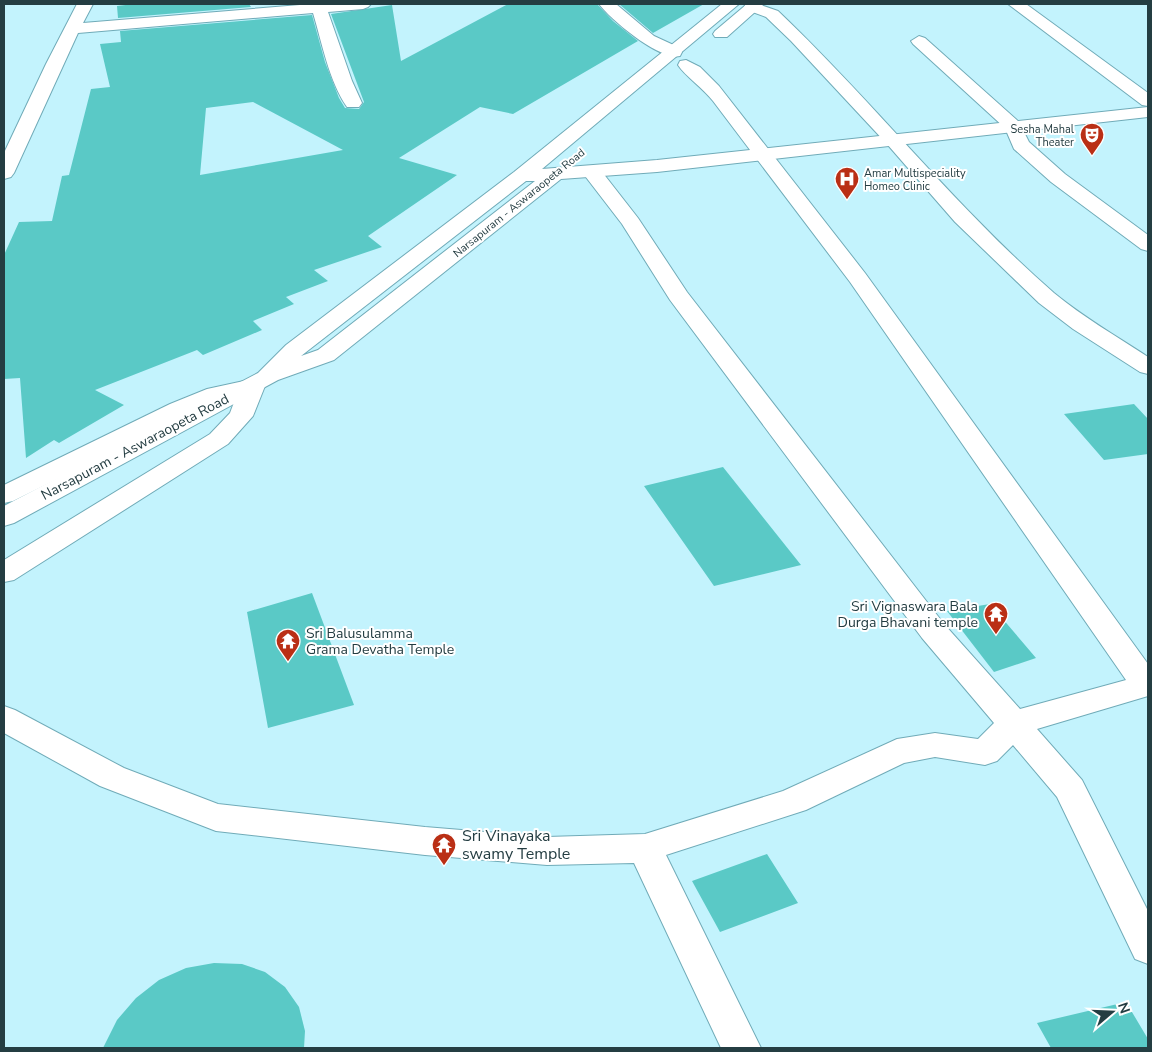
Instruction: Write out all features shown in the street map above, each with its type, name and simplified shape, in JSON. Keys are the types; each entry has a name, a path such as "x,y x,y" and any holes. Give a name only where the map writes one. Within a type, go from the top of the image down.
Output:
{"street":[{"path":"4,173 85,4"},
{"path":"72,29 363,4"},
{"path":"4,718 112,777 216,818 425,842 547,851 645,848 794,801 897,752 935,745 985,752 1014,723 1148,685 1063,571 958,415 866,288 765,154 701,75 680,58 648,39 607,4"},
{"name":"Narsapuram - Aswaraopeta Road","path":"657,89 680,58 731,4"},
{"path":"1016,4 1148,101"},
{"path":"754,5 772,14 894,140 962,218 1046,298 1081,324 1148,367"},
{"name":"Narsapuram - Aswaraopeta Road","path":"260,382 294,350 521,176 754,5"},
{"path":"319,8 343,81 353,103"},
{"path":"919,41 1013,126 1021,145 1058,178 1148,245"},
{"path":"588,161 765,154 1148,112"},
{"path":"588,161 631,222 678,295 933,631 1070,789 1148,948"},
{"name":"Narsapuram - Aswaraopeta Road","path":"4,517 260,382 326,355 555,174 588,161"},
{"path":"521,176 555,174"},
{"path":"4,494 179,409 216,394 260,382"},
{"path":"4,573 219,439 241,416 260,382"},
{"path":"645,848 741,1048"}],"building":[{"path":"134,4 249,4 251,7 118,18 117,6"},
{"path":"508,4 597,4 613,21 638,41 513,114 480,107 399,158 457,175 368,236 382,247 314,270 328,281 286,297 294,304 253,321 262,330 203,355 197,350 95,390 124,405 59,443 54,440 26,458 20,378 4,379 4,255 19,222 52,221 62,176 69,175 91,89 110,87 100,44 121,42 120,31 312,15 325,62 339,98 345,108 359,109 364,102 331,14 392,5 401,61","holes":["253,102 343,150 200,175 206,108"]},
{"path":"619,4 704,4 653,33"},
{"path":"1134,404 1148,419 1148,454 1104,460 1064,414"},
{"path":"723,467 801,565 714,586 644,486"},
{"path":"312,593 354,705 268,728 247,612"},
{"path":"990,604 1036,658 994,672 947,611"},
{"path":"767,854 798,903 720,932 692,881"},
{"path":"214,963 242,964 265,972 285,987 299,1007 305,1031 304,1048 103,1048 117,1020 136,998 159,980 186,968"},
{"path":"1126,1002 1148,1039 1148,1048 1051,1048 1037,1023"}],"place":[{"name":"Sesha Mahal Theater","path":"1092,156"},
{"name":"Amar Multispeciality Homeo Clinic","path":"847,200"},
{"name":"Sri Vignaswara Bala Durga Bhavani temple","path":"996,635"},
{"name":"Sri Balusulamma Grama Devatha Temple","path":"288,662"},
{"name":"Sri Vinayaka swamy Temple","path":"444,866"}]}
